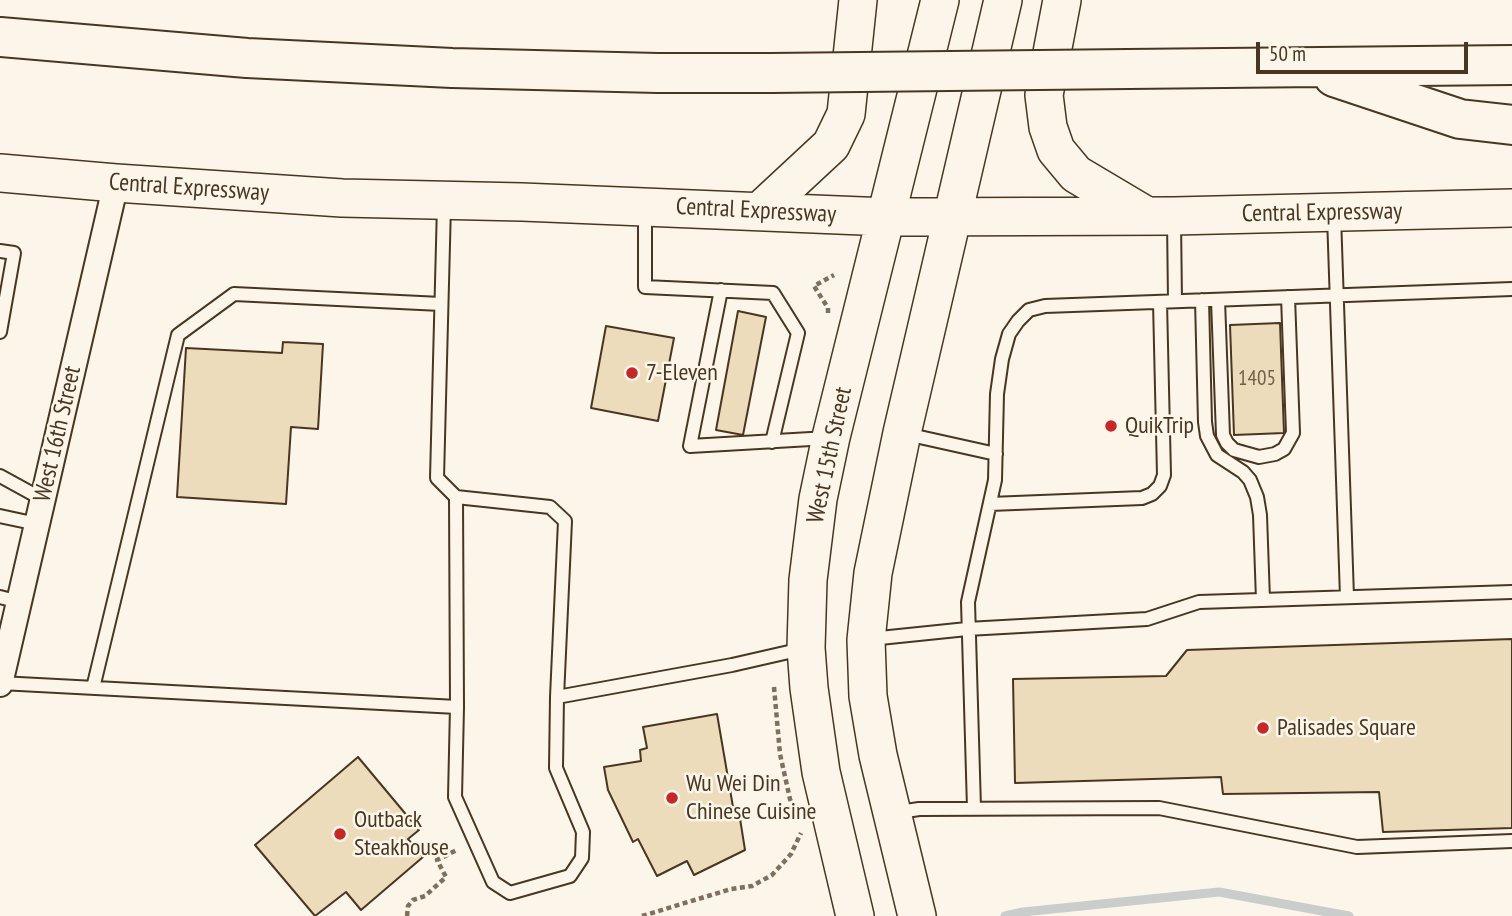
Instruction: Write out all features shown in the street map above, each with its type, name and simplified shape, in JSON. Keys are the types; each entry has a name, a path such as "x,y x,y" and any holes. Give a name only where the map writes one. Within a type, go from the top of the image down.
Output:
{"highway":[{"path":"0,37 260,58 439,68 645,73 1512,65"},
{"path":"0,52 45,42"},
{"path":"1306,68 1460,119 1512,125"}],"main road":[{"path":"760,211 831,145 846,114 858,0"},
{"name":"West 15th Street","path":"855,916 821,772 809,688 806,649 808,580 818,499 831,437 940,0"},
{"path":"917,916 878,755 868,696 866,640 873,573 902,433 1003,0"},
{"path":"1062,0 1044,95 1048,127 1056,150 1076,174 1160,216"},
{"name":"Central Expressway","path":"0,173 342,198 646,206 887,217 1160,216 1512,208"},
{"path":"806,649 866,640"}],"street":[{"name":"West 16th Street","path":"0,683 10,599 37,524 116,183"}],"lane":[{"path":"444,199 437,478 456,497 550,507 565,522 556,768 583,832 582,858 570,876 510,893 493,882 455,797 456,497"},
{"path":"646,206 645,288 773,293 798,333 772,442"},
{"path":"1334,213 1347,597"},
{"path":"1160,216 1175,301"},
{"path":"0,251 14,253 0,332"},
{"path":"974,808 968,602 995,480 997,394 1002,359 1009,334 1024,315 1030,310 1045,306 1512,289"},
{"path":"721,290 690,446 831,437"},
{"path":"93,688 178,335 234,294 441,304"},
{"path":"1218,300 1223,435 1234,450 1259,457 1284,449 1293,433 1289,297"},
{"path":"1202,300 1205,422 1217,455 1250,480 1257,497 1263,600"},
{"path":"989,504 1142,498 1152,494 1160,486 1164,475 1160,302"},
{"path":"902,433 996,454"},
{"path":"0,476 42,499"},
{"path":"0,516 37,524"},
{"path":"866,640 967,629 1147,619 1199,602 1512,592"},
{"path":"557,697 806,649"},
{"path":"0,683 457,707"},
{"path":"895,827 919,809 1159,808 1357,847 1512,841"}],"path":[{"path":"642,916 731,889 752,886 772,875 790,854 803,831"},
{"path":"407,916 408,906 413,900 425,896 446,877 437,860"}],"building":[{"path":"738,311 766,317 743,435 716,430"},
{"path":"1280,323 1284,433 1234,435 1230,325"},
{"name":"7-Eleven","path":"606,326 674,338 658,421 591,408"},
{"path":"283,342 323,344 318,429 291,427 286,504 177,497 186,348 282,353"},
{"name":"Palisades Square","path":"1512,639 1512,828 1383,832 1379,792 1223,794 1221,777 1015,783 1013,679 1166,676 1187,650"},
{"name":"Wu Wei Din Chinese Cuisine","path":"717,714 733,807 738,806 745,850 694,875 687,861 657,876 638,839 633,842 608,790 604,767 641,761 640,750 647,748 643,727"},
{"name":"Outback Steakhouse","path":"358,757 419,830 408,839 423,857 361,910 346,892 315,916 255,845"}],"waterway":[{"path":"1005,916 1219,892 1349,916"}],"place":[{"name":"7-Eleven","path":"632,373"},
{"name":"QuikTrip","path":"1111,426"},
{"name":"Palisades Square","path":"1263,728"},
{"name":"Wu Wei Din Chinese Cuisine","path":"672,798"},
{"name":"Outback Steakhouse","path":"340,834"}]}
